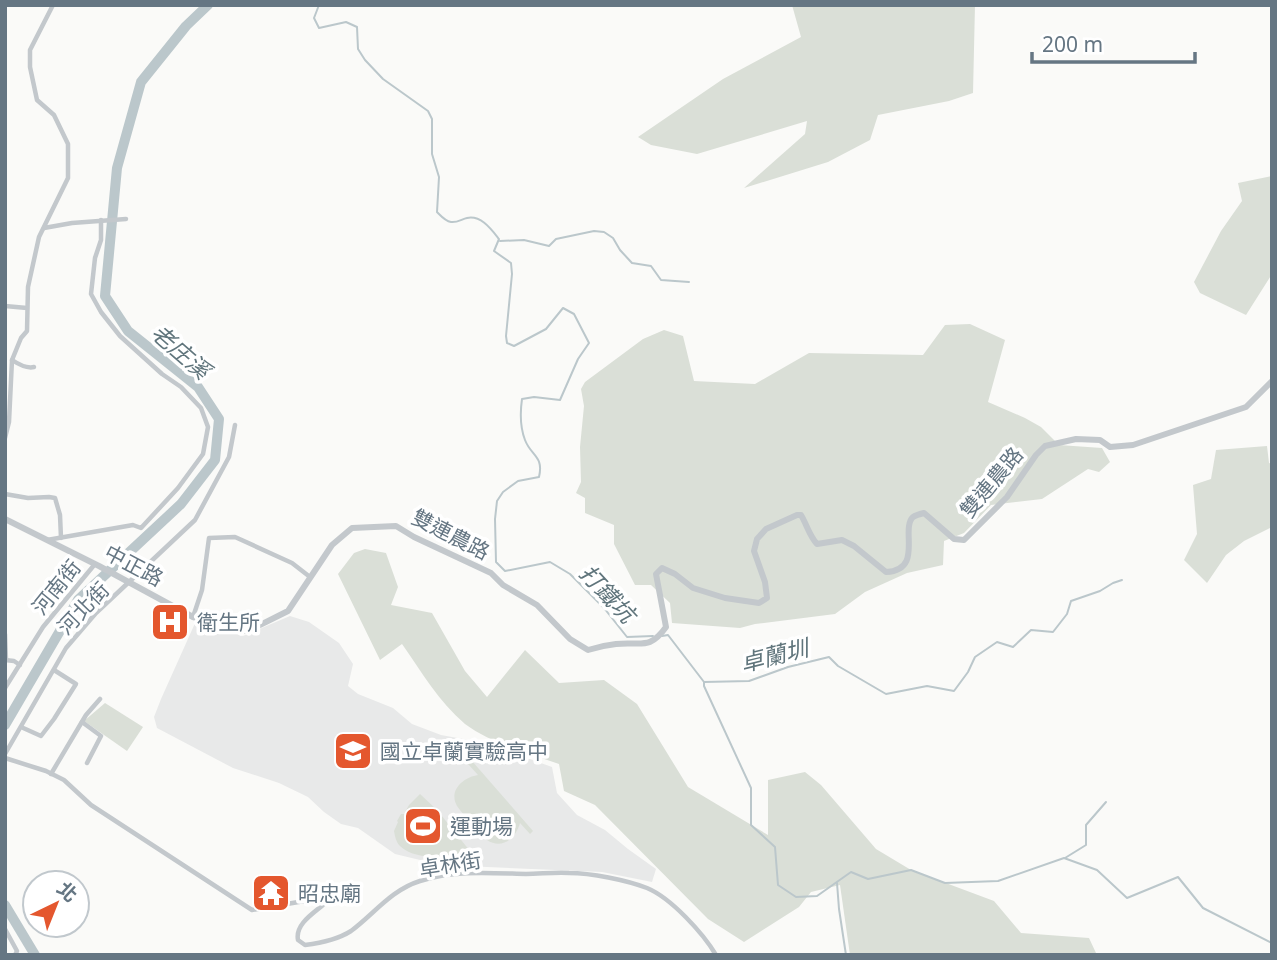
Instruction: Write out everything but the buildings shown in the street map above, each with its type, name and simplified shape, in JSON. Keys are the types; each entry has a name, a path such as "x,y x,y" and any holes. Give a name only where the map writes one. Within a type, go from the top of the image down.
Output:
{"street":[{"path":"5,438 9,422 8,379 12,360 21,338 27,331 28,287 39,237 68,178 68,144 54,116 37,100 30,67 30,50 53,5"},
{"path":"44,228 126,219"},
{"path":"47,540 133,525 141,528 178,488 204,454 208,427 201,408 181,387 162,374 120,336 91,294 95,258 101,240 101,220"},
{"path":"5,306 27,308"},
{"path":"12,360 19,365 34,367"},
{"name":"雙連農路","path":"310,577 332,545 352,528 396,526 491,573 503,585 537,605 570,639 588,650 614,644 647,644 658,639 666,627 656,574 662,568 693,588 725,598 759,603 767,598 765,582 754,551 757,539 766,529 797,514 801,515 809,534 817,544 842,540 854,546 886,572 894,572 902,568 908,556 910,521 915,516 924,513 954,539 964,540 1007,497 1045,446 1076,439 1100,440 1110,447 1133,445 1246,407 1272,382"},
{"name":"河北街","path":"5,756 66,648 96,613 195,520 229,457 235,425"},
{"path":"5,494 28,498 55,498 60,515 61,538"},
{"name":"中正路","path":"5,519 193,617 235,629 248,631 288,611 310,577"},
{"path":"193,617 202,590 209,538 235,537 292,563 310,577"},
{"name":"河南街","path":"5,688 43,627 97,565"},
{"path":"5,634 6,660 20,665"},
{"path":"21,727 41,736 76,684 54,670"},
{"path":"51,774 86,715 100,699"},
{"path":"82,722 101,736 87,763"},
{"name":"卓林街","path":"5,756 64,780 91,805 252,910 321,900 323,905 300,926 297,933 298,940 305,945 329,942 349,932 396,892 420,881 468,872 570,873 606,877 649,889 691,922 716,955"},
{"path":"5,929 17,951 15,955"}],"shaded area":[{"path":"792,5 975,5 973,93 949,101 878,115 870,140 828,162 744,188 805,134 807,121 697,154 651,145 638,137 723,79 801,37"},
{"path":"1272,176 1272,274 1246,315 1200,293 1194,282 1221,231 1242,201 1238,183"},
{"path":"970,324 1005,340 988,402 1041,427 1059,445 1102,448 1110,462 1099,472 1088,469 1042,499 991,505 964,533 944,541 943,565 907,573 865,592 835,614 740,628 672,623 670,603 651,585 635,585 614,544 614,525 585,513 585,498 576,493 581,482 580,447 584,406 581,389 585,382 643,339 664,330 683,336 694,381 755,384 809,353 923,355 945,325"},
{"path":"1267,446 1269,463 1272,464 1272,527 1244,541 1226,555 1207,583 1184,560 1197,534 1193,485 1211,479 1216,450"},
{"path":"365,549 386,553 398,587 391,605 432,613 465,671 487,697 525,650 559,683 604,680 637,704 688,787 768,835 768,780 805,772 821,785 876,849 911,870 994,901 1021,933 1089,938 1096,953 850,955 840,885 811,892 799,907 744,942 708,919 595,805 564,791 559,764 498,743 465,724 439,696 402,644 380,660 338,574 354,553"},
{"name":"國立卓蘭實驗高中","path":"290,616 309,622 339,643 353,664 348,686 358,694 393,708 412,724 441,735 485,743 552,767 557,793 577,815 605,830 656,869 652,882 602,872 441,865 395,854 358,828 341,824 308,797 279,783 233,768 157,728 154,717 196,621 243,636"},
{"path":"105,703 143,727 127,751 84,721"},
{"path":"472,761 533,831 530,834 520,823 508,841 493,843 483,836 460,810 455,800 456,790 463,781 478,775 468,764"},
{"name":"運動場","path":"420,794 437,810 470,851 465,857 460,859 420,856 399,844 394,831 397,821"}],"waterway":[{"name":"老庄溪","path":"5,725 78,600 181,504 215,460 219,419 198,387 128,331 105,296 117,168 141,82 186,26 208,5"},
{"name":"打鐵坑","path":"319,5 314,18 319,28 346,22 357,27 358,49 365,60 383,79 428,111 432,119 432,154 439,177 437,212 451,222 467,218 481,221 499,239 494,251 511,263 507,343 514,346 546,329 563,308 574,314 589,343 578,359 560,400 534,397 522,399 522,430 540,465 539,477 518,481 503,492 497,501 496,562 505,571 550,562 570,574 604,608 627,637 653,636"},
{"path":"500,241 524,240 549,246 556,239 594,231 604,232 613,238 632,263 651,266 661,280 689,282"},
{"name":"卓蘭圳","path":"704,682 749,681 788,667 829,657 838,666 886,694 927,686 954,691 975,657 997,642 1013,647 1031,630 1053,632 1067,614 1071,601 1122,580"},
{"name":"打鐵坑","path":"662,636 668,635 704,682 751,788 751,825 775,847 778,885 796,897 817,896 851,872 868,879 911,870 945,883 998,881 1064,858 1097,870 1127,898 1178,877 1203,908 1272,943"},
{"path":"1065,858 1086,845 1086,825 1106,802"},
{"path":"837,883 846,955"},
{"name":"老庄溪","path":"5,905 35,955"}],"place":[{"name":"衛生所","path":"170,622"},
{"name":"國立卓蘭實驗高中","path":"353,751"},
{"name":"運動場","path":"423,826"},
{"name":"昭忠廟","path":"271,893"}]}
